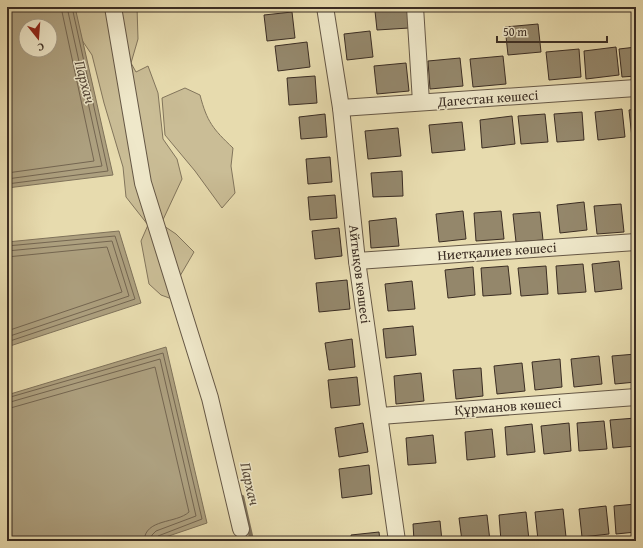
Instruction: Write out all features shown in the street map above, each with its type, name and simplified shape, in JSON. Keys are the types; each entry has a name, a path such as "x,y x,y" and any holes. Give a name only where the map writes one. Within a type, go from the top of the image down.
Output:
{"street":[{"path":"113,7 144,183 210,398 241,529"},
{"name":"Айтықов көшесі","path":"325,7 341,108 357,261 397,541"},
{"path":"415,7 422,102"},
{"name":"Дагестан көшесі","path":"341,108 636,88"},
{"name":"Ниетқалиев көшесі","path":"357,261 636,242"},
{"name":"Құрманов көшесі","path":"380,416 636,396"}],"shaded area":[{"path":"65,7 137,7 138,39 131,63 136,72 148,66 158,93 163,139 177,159 182,179 161,224 176,234 194,252 180,276 172,299 161,295 149,284 141,241 148,225 126,197 123,167 104,103 92,55 69,21"},
{"path":"185,88 200,95 208,119 220,136 233,148 231,166 235,193 222,208 195,171 165,135 162,98"}],"water":[{"path":"7,7 75,7 113,175 7,188"},
{"path":"119,231 141,303 7,347 7,242"},
{"path":"166,347 207,523 154,541 7,541 7,395"}],"building":[{"path":"408,9 409,28 377,30 375,11"},
{"path":"292,12 295,38 267,41 264,15"},
{"path":"538,24 541,52 508,55 505,27"},
{"path":"370,31 373,57 347,60 344,34"},
{"path":"307,42 310,67 278,71 275,46"},
{"path":"616,47 619,75 586,79 584,51"},
{"path":"636,47 636,76 622,77 619,49"},
{"path":"579,49 581,77 549,80 546,52"},
{"path":"503,56 506,84 473,87 470,59"},
{"path":"460,58 463,86 430,89 428,61"},
{"path":"406,63 409,91 377,94 374,66"},
{"path":"315,76 317,103 289,105 287,78"},
{"path":"622,109 625,137 598,140 595,112"},
{"path":"636,109 636,138 632,138 629,110"},
{"path":"582,112 584,140 557,142 554,114"},
{"path":"325,114 327,137 301,139 299,117"},
{"path":"545,114 548,142 521,144 518,116"},
{"path":"512,116 515,144 482,148 480,120"},
{"path":"462,122 465,150 432,153 429,125"},
{"path":"398,128 401,156 368,159 365,131"},
{"path":"330,157 332,182 308,184 306,159"},
{"path":"402,171 403,196 373,197 371,173"},
{"path":"335,195 337,218 310,220 308,197"},
{"path":"584,202 587,230 560,233 557,205"},
{"path":"621,204 624,232 597,234 594,206"},
{"path":"463,211 466,239 439,242 436,214"},
{"path":"501,211 504,239 476,241 474,213"},
{"path":"540,212 543,240 516,242 513,214"},
{"path":"396,218 399,246 371,248 369,221"},
{"path":"339,228 342,256 315,259 312,231"},
{"path":"619,261 622,289 595,292 592,264"},
{"path":"583,264 586,292 558,294 556,266"},
{"path":"508,266 511,294 483,296 481,268"},
{"path":"546,266 548,294 521,296 518,268"},
{"path":"473,267 475,295 448,298 445,270"},
{"path":"347,280 350,309 319,312 316,283"},
{"path":"412,281 415,309 388,311 385,284"},
{"path":"413,326 416,355 386,358 383,329"},
{"path":"352,339 355,367 329,370 325,343"},
{"path":"636,354 636,382 615,384 612,356"},
{"path":"599,356 602,384 574,387 571,359"},
{"path":"560,359 562,387 535,390 532,362"},
{"path":"522,363 525,391 497,394 494,366"},
{"path":"481,368 483,396 456,399 453,370"},
{"path":"421,373 424,401 396,404 394,376"},
{"path":"357,377 360,405 331,408 328,380"},
{"path":"636,418 636,446 613,448 610,420"},
{"path":"604,421 607,449 579,451 577,423"},
{"path":"363,423 368,452 339,457 335,428"},
{"path":"569,423 571,451 544,454 541,426"},
{"path":"532,424 535,452 507,455 505,427"},
{"path":"492,429 495,457 467,460 465,432"},
{"path":"433,435 436,463 408,465 406,438"},
{"path":"369,465 372,494 342,498 339,469"},
{"path":"636,504 636,532 616,534 614,506"},
{"path":"606,506 609,534 582,537 579,509"},
{"path":"563,509 566,537 538,540 535,512"},
{"path":"526,512 529,540 501,541 499,515"},
{"path":"487,515 490,541 462,541 459,518"},
{"path":"440,521 442,541 414,541 413,524"},
{"path":"379,532 380,541 352,541 351,535"}],"waterway":[{"name":"Пархач","path":"242,497 252,541"}]}
